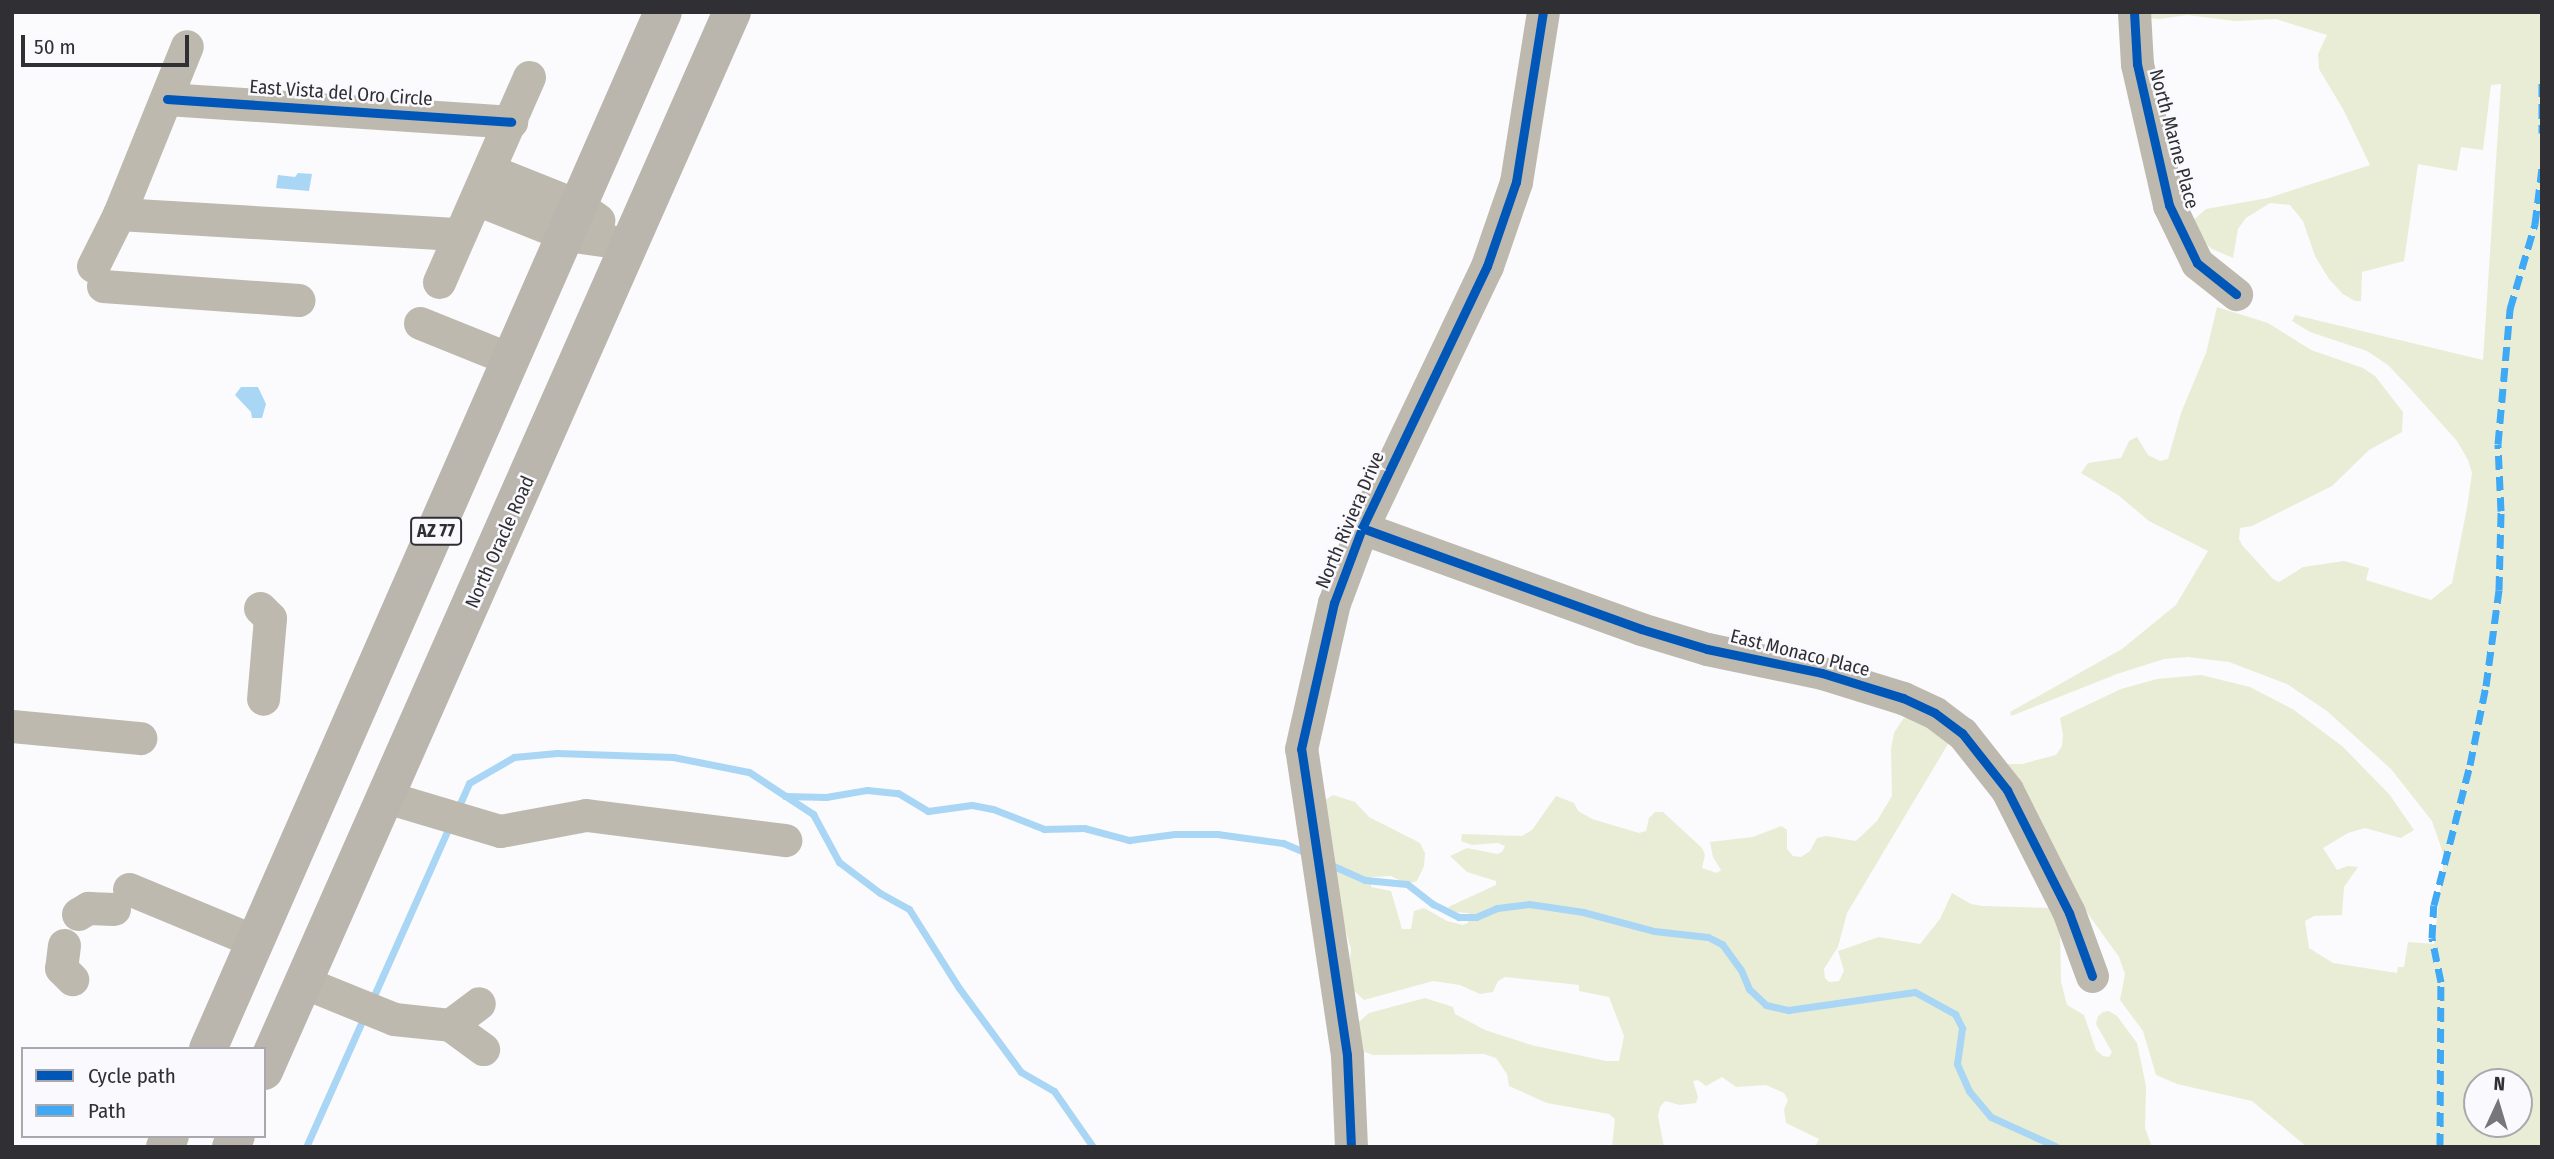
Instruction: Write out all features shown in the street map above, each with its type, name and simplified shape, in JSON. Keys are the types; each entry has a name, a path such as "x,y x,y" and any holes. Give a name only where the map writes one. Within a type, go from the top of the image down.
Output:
{"highway":[{"name":"AZ 77","path":"209,1047 663,12"},
{"name":"North Oracle Road","path":"266,1066 732,12"}],"street":[{"name":"North Riviera Drive","path":"1351,1147 1347,1055 1301,749 1334,603 1362,528 1487,266 1516,182 1543,12"},
{"name":"North Marne Place","path":"2133,12 2137,64 2169,205 2197,263 2236,295"},
{"path":"187,46 118,214 98,276 298,300"},
{"path":"439,282 529,77"},
{"name":"East Vista del Oro Circle","path":"167,99 511,122"},
{"path":"482,184 630,244"},
{"path":"118,214 458,234"},
{"path":"420,323 512,360"},
{"name":"East Monaco Place","path":"1362,528 1641,629 1707,649 1822,674 1903,698 1935,713 1962,733 2007,790 2069,913 2092,975"},
{"path":"260,608 270,618 263,699"},
{"path":"12,726 140,738"},
{"path":"386,797 500,831 586,815 785,840"},
{"path":"78,914 88,908 121,899 254,941"},
{"path":"64,945 61,968 72,979"},
{"path":"303,982 394,1019 450,1026 483,1049"},
{"path":"450,1026 479,1003"}],"green space":[{"path":"2142,12 2542,12 2542,1147 2307,1147 2252,1101 2177,1084 2156,1075 2143,1031 2120,1000 2125,974 2119,957 2086,911 2008,764 2022,764 2056,755 2062,746 2060,718 2121,689 2157,679 2201,675 2250,687 2294,710 2342,746 2389,794 2414,830 2401,838 2365,828 2348,833 2323,848 2337,870 2348,866 2358,867 2344,887 2342,915 2314,916 2305,921 2309,948 2333,963 2397,973 2398,967 2404,967 2408,942 2434,944 2444,856 2432,821 2391,769 2327,711 2287,684 2229,662 2188,657 2164,659 2117,674 2011,716 2010,712 2122,649 2176,605 2208,551 2149,521 2118,495 2081,473 2088,463 2121,458 2129,441 2137,437 2148,455 2160,461 2168,459 2181,413 2206,353 2217,307 2268,323 2311,350 2363,368 2375,376 2403,412 2402,432 2369,450 2332,486 2252,526 2240,528 2239,539 2242,545 2273,579 2279,582 2303,567 2344,561 2369,568 2366,580 2431,600 2452,583 2472,473 2457,441 2388,365 2367,351 2310,332 2292,321 2295,315 2483,360 2501,84 2491,85 2483,150 2461,147 2457,171 2418,164 2404,261 2362,272 2361,301 2355,301 2343,294 2329,279 2315,256 2303,221 2290,205 2270,203 2246,218 2238,229 2233,258 2212,249 2199,238 2190,223 2206,209 2268,198 2370,165 2343,109 2319,69 2318,54 2327,35 2276,19 2235,21 2187,15 2147,18"},
{"path":"1908,716 1951,739 1847,913 1838,947 1824,969 1825,978 1829,982 1839,981 1844,971 1838,951 1879,937 1920,944 1940,919 1952,893 1971,904 1983,906 2051,908 2060,931 2061,982 2067,1005 2084,1015 2096,1050 2103,1056 2109,1057 2112,1052 2096,1024 2098,1016 2103,1012 2109,1011 2117,1016 2137,1043 2146,1086 2145,1128 2152,1147 1815,1147 1819,1139 1786,1123 1784,1110 1788,1100 1784,1093 1766,1085 1736,1087 1722,1077 1706,1086 1698,1080 1693,1081 1698,1097 1696,1103 1680,1105 1665,1101 1660,1107 1658,1116 1664,1147 1612,1147 1615,1119 1609,1114 1547,1103 1509,1086 1507,1074 1496,1058 1484,1054 1373,1055 1360,1050 1352,1028 1369,1013 1425,998 1453,1007 1455,1014 1485,1030 1531,1045 1606,1061 1619,1061 1624,1036 1609,997 1579,991 1579,985 1505,977 1498,981 1493,992 1480,994 1460,985 1433,981 1364,1000 1353,990 1349,969 1351,949 1343,922 1325,800 1333,795 1355,802 1369,817 1420,843 1425,853 1424,866 1417,881 1407,884 1391,876 1372,877 1371,887 1391,891 1402,929 1411,929 1414,911 1424,908 1447,921 1463,925 1468,923 1469,913 1452,912 1448,907 1496,885 1496,881 1467,872 1450,856 1467,848 1497,854 1502,852 1505,846 1498,843 1472,845 1461,841 1462,834 1522,836 1532,830 1556,796 1574,803 1578,811 1592,819 1639,833 1646,831 1649,818 1655,812 1663,812 1702,848 1705,855 1702,868 1717,873 1721,870 1713,857 1710,842 1753,837 1781,826 1787,830 1787,849 1793,856 1801,857 1810,851 1817,838 1826,836 1856,841 1877,821 1892,796 1891,749 1894,733"}],"water":[{"path":"298,173 312,174 309,191 276,188 278,175 295,177"},
{"path":"241,387 258,387 266,404 262,418 252,418 251,412 235,395"}],"waterway":[{"path":"458,808 469,783 514,757 557,753 673,757 749,772 813,814 839,862 880,893 909,909 959,988 1021,1072 1054,1091 1093,1147"},
{"path":"785,796 826,797 867,790 898,793 928,811 972,805 993,809 1044,829 1084,828 1129,840 1175,834 1217,834 1283,843 1306,853"},
{"path":"372,1000 450,825"},
{"path":"1329,864 1365,880 1407,884 1433,904 1459,917 1476,917 1497,908 1529,904 1583,912 1654,931 1708,937 1722,944 1741,970 1749,989 1766,1005 1788,1010 1915,992 1955,1014 1962,1028 1957,1064 1969,1091 1991,1117 2057,1147"},
{"path":"306,1147 364,1017"}],"marked path":[{"path":"2542,83 2542,133"},
{"path":"2440,1147 2441,982 2432,938 2434,905 2470,765 2486,686 2499,590 2501,511 2498,444 2510,309 2535,224 2542,168"}],"cycle path":[{"path":"1351,1147 1347,1055 1301,749 1334,603 1362,528 1487,266 1516,182 1543,12"},
{"path":"2134,12 2137,64 2169,205 2197,263 2236,294"},
{"path":"167,99 511,122"},
{"path":"1362,528 1641,629 1707,649 1822,673 1903,698 1935,713 1962,733 2007,790 2069,913 2092,976"}]}
